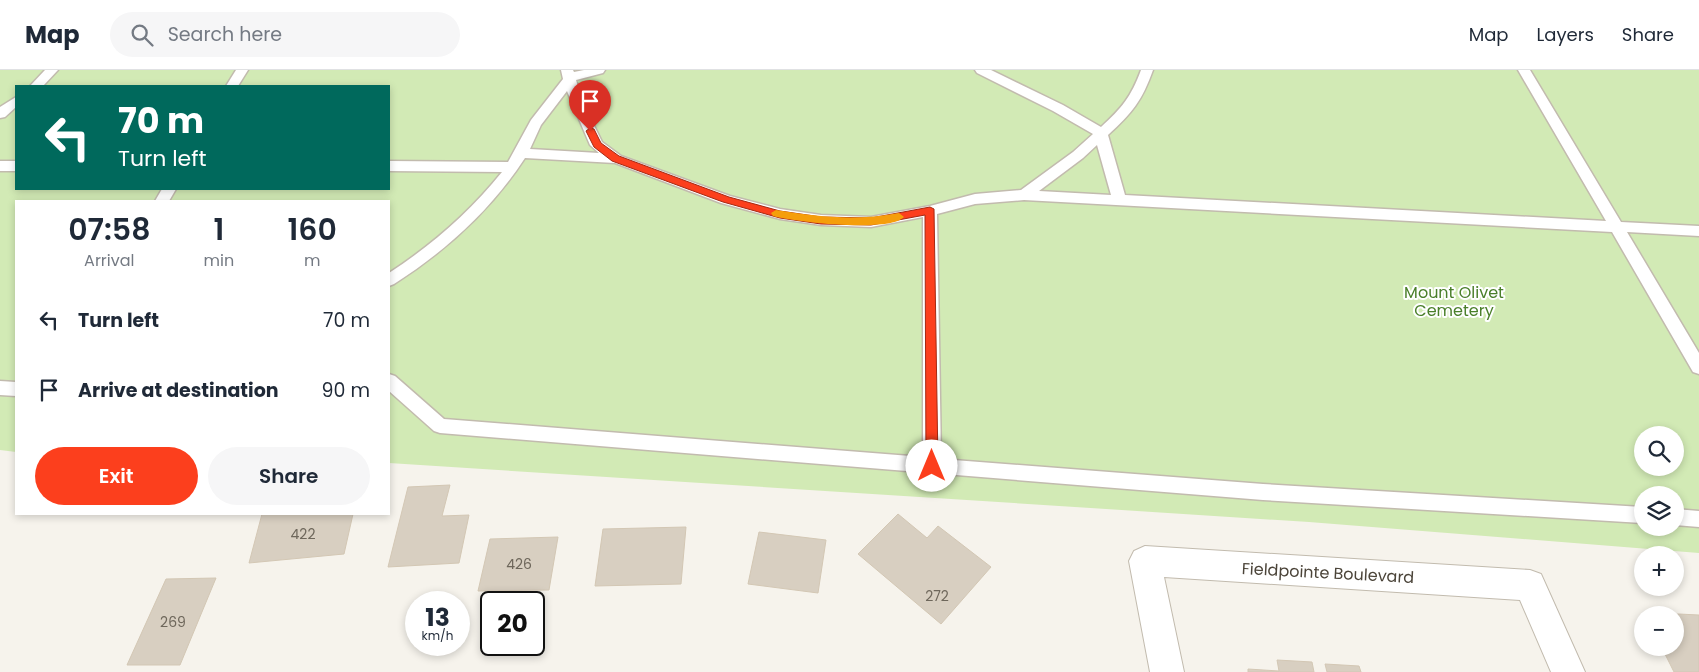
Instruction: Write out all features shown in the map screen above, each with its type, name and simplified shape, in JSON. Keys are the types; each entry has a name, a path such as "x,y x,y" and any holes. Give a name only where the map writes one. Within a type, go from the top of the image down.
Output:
{"street":[{"name":"Fieldpointe Boulevard","path":"1167,672 1145,562 1530,585 1568,672"}],"lane":[{"path":"37,85 52,70"},
{"path":"233,85 242,70"},
{"path":"569,73 599,70"},
{"path":"980,70 1058,108 1101,133 1119,200"},
{"path":"1024,195 1078,155 1128,109 1142,84 1146,70"},
{"path":"1524,70 1614,226 1699,367"},
{"path":"390,279 437,246 483,206 521,153 536,123 557,97 569,73"},
{"path":"569,73 577,103 597,145 616,159 726,200 780,214 821,220 871,222 930,211 975,199 1024,195 1699,231"},
{"path":"0,114 15,102"},
{"path":"521,153 616,159"},
{"path":"0,166 15,166"},
{"path":"390,166 512,166"},
{"path":"930,211 932,466"},
{"path":"390,382 440,426 1263,492 1634,515"},
{"path":"0,388 15,389"},
{"path":"1684,518 1699,519"}],"green space":[{"name":"Mount Olivet Cemetery","path":"0,70 1699,70 1699,553 1684,552 1684,546 1634,546 1634,548 1309,522 390,463 390,200 15,200 15,452 0,450"}],"building":[{"path":"450,485 442,516 469,515 459,563 388,567 408,487"},
{"path":"898,514 927,538 938,526 991,567 941,624 858,554"},
{"path":"262,515 353,515 344,554 249,563"},
{"path":"686,527 681,584 595,586 603,529"},
{"path":"759,532 826,540 818,593 748,584"},
{"path":"558,537 549,590 478,591 490,539"},
{"path":"216,578 180,665 127,665 166,579"},
{"path":"1684,614 1699,615 1699,672 1674,672 1666,656 1684,656"},
{"path":"1277,660 1312,662 1314,672 1248,672 1248,669 1279,671"},
{"path":"1325,664 1359,666 1361,672 1327,672"}],"slow traffic":[{"path":"776,213 821,220 871,222 899,217"}],"route":[{"path":"590,131 597,145 616,159 726,200 780,214 821,220 871,222 930,211 932,466"}]}
